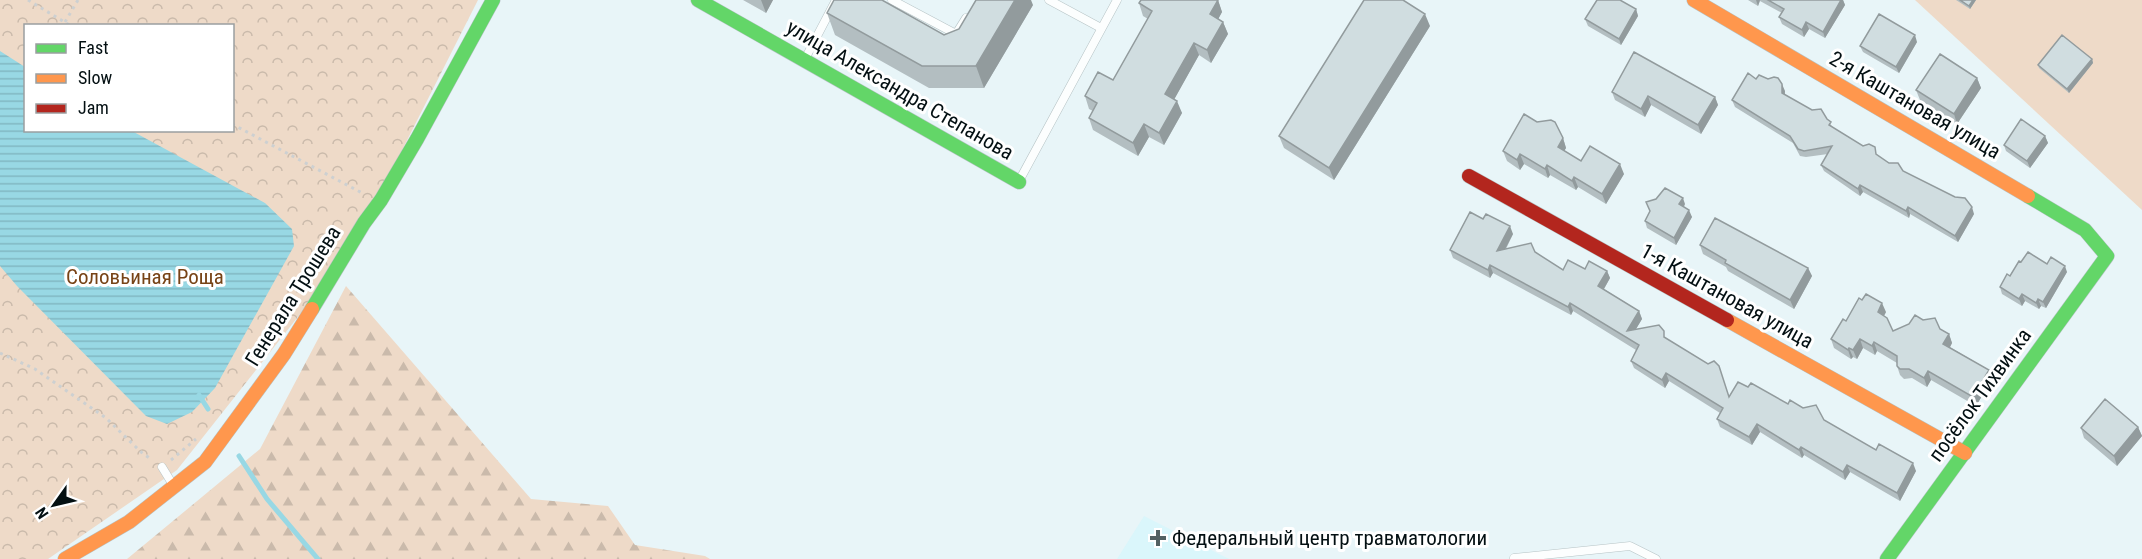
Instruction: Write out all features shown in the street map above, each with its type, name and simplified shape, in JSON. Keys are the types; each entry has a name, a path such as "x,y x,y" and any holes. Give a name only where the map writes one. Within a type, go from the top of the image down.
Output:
{"street":[{"name":"Генерала Трошева","path":"64,559 129,522 205,462 284,354 417,139 494,0"},
{"name":"улица Александра Степанова","path":"698,0 1018,182"},
{"name":"2-я Каштановая улица","path":"1694,0 2085,230 2107,256"},
{"name":"1-я Каштановая улица","path":"1469,176 1965,453"},
{"name":"посёлок Тихвинка","path":"1887,559 2107,256"}],"lane":[{"path":"804,60 836,0"},
{"path":"892,0 956,34 971,10"},
{"path":"1049,0 1101,28"},
{"path":"1018,182 1117,0"},
{"path":"162,467 174,486"},
{"path":"1514,558 1630,546 1656,559"}],"path":[{"path":"28,0 68,24"},
{"path":"64,22 78,0"},
{"path":"234,125 362,193"},
{"path":"0,353 35,369 106,417 141,452 162,467 198,438"}],"shaded area":[{"name":"Федеральный центр травматологии","path":"1144,516 1229,559 1117,559"}],"green space":[{"name":"Соловьиная Роща","path":"0,0 478,0 353,247 177,470 48,559 0,559"},
{"path":"1915,0 2142,0 2142,210"},
{"path":"346,286 531,499 608,506 635,545 705,556 710,559 127,559 260,449"}],"water":[{"path":"0,51 24,66 24,132 134,132 265,203 292,229 294,246 215,388 192,412 167,424 146,416 0,266"}],"building":[{"path":"834,0 882,0 944,35 959,29 976,0 1015,0 976,66 922,66 827,13"},
{"path":"1141,0 1218,0 1210,14 1223,22 1207,50 1194,43 1165,94 1177,101 1159,133 1144,124 1133,143 1089,118 1097,103 1085,96 1098,72 1113,80 1152,11 1139,3"},
{"path":"1364,0 1403,0 1425,14 1329,168 1279,136"},
{"path":"1597,0 1620,0 1636,9 1619,39 1585,19"},
{"path":"1768,0 1841,0 1823,32 1806,22 1802,30 1779,17 1784,9"},
{"path":"1960,0 1973,0 1969,6"},
{"path":"1879,14 1915,35 1896,67 1860,46"},
{"path":"2062,35 2092,59 2067,89 2038,65"},
{"path":"1634,52 1715,97 1698,125 1648,96 1641,109 1612,92"},
{"path":"1940,54 1977,78 1954,114 1916,90"},
{"path":"1748,73 1756,79 1759,75 1768,79 1778,78 1782,84 1782,93 1812,110 1821,109 1831,122 1829,125 1863,146 1869,144 1875,147 1876,154 1889,163 1898,163 1903,171 1955,197 1965,198 1972,207 1955,236 1908,207 1906,211 1860,185 1858,189 1821,165 1832,146 1804,151 1798,149 1790,136 1732,100"},
{"path":"1524,114 1537,122 1551,120 1555,122 1563,138 1558,147 1581,161 1590,146 1620,164 1602,194 1574,177 1572,181 1547,165 1545,169 1520,154 1517,160 1503,151"},
{"path":"2021,119 2045,136 2027,161 2004,145"},
{"path":"1665,188 1683,198 1679,204 1689,210 1674,238 1645,221 1650,211 1646,202 1656,199"},
{"path":"1470,212 1483,219 1486,214 1510,226 1497,251 1531,243 1535,252 1563,270 1568,260 1585,269 1589,261 1607,271 1598,286 1639,311 1627,331 1659,325 1664,331 1664,337 1708,364 1714,361 1719,366 1729,397 1738,382 1748,387 1751,383 1788,404 1790,400 1803,408 1816,405 1824,420 1876,450 1879,444 1913,463 1897,493 1847,465 1843,472 1801,447 1799,450 1757,424 1749,437 1717,419 1723,408 1666,373 1662,380 1631,361 1639,345 1570,303 1568,307 1490,265 1488,270 1450,250"},
{"path":"1715,218 1808,268 1790,300 1725,263 1726,260 1700,245"},
{"path":"2028,252 2047,264 2051,257 2065,266 2043,302 2038,299 2036,303 2022,294 2019,299 2000,287 2007,274 2010,276"},
{"path":"1866,294 1882,303 1878,312 1887,318 1893,331 1909,324 1915,315 1923,320 1935,318 1940,329 1949,334 1943,344 1989,370 1973,397 1928,371 1924,378 1909,369 1900,369 1897,366 1897,356 1874,342 1872,346 1860,339 1853,350 1849,348 1848,350 1831,339 1843,319 1846,321 1859,298 1862,300"},
{"path":"2105,399 2138,427 2114,456 2081,428"}],"waterway":[{"path":"199,395 208,409"},
{"path":"239,456 267,499 318,559"}],"traffic: fast":[{"path":"312,309 417,139 493,0"},
{"path":"698,0 1019,182"},
{"path":"1887,559 2107,256 2085,230 2028,196"}],"traffic: slow":[{"path":"1694,0 2028,196"},
{"path":"65,559 129,522 205,462 284,354 312,309"},
{"path":"1727,320 1965,453"}],"traffic: jam":[{"path":"1469,176 1727,320"}],"place":[{"name":"Федеральный центр травматологии","path":"1158,538"}]}
